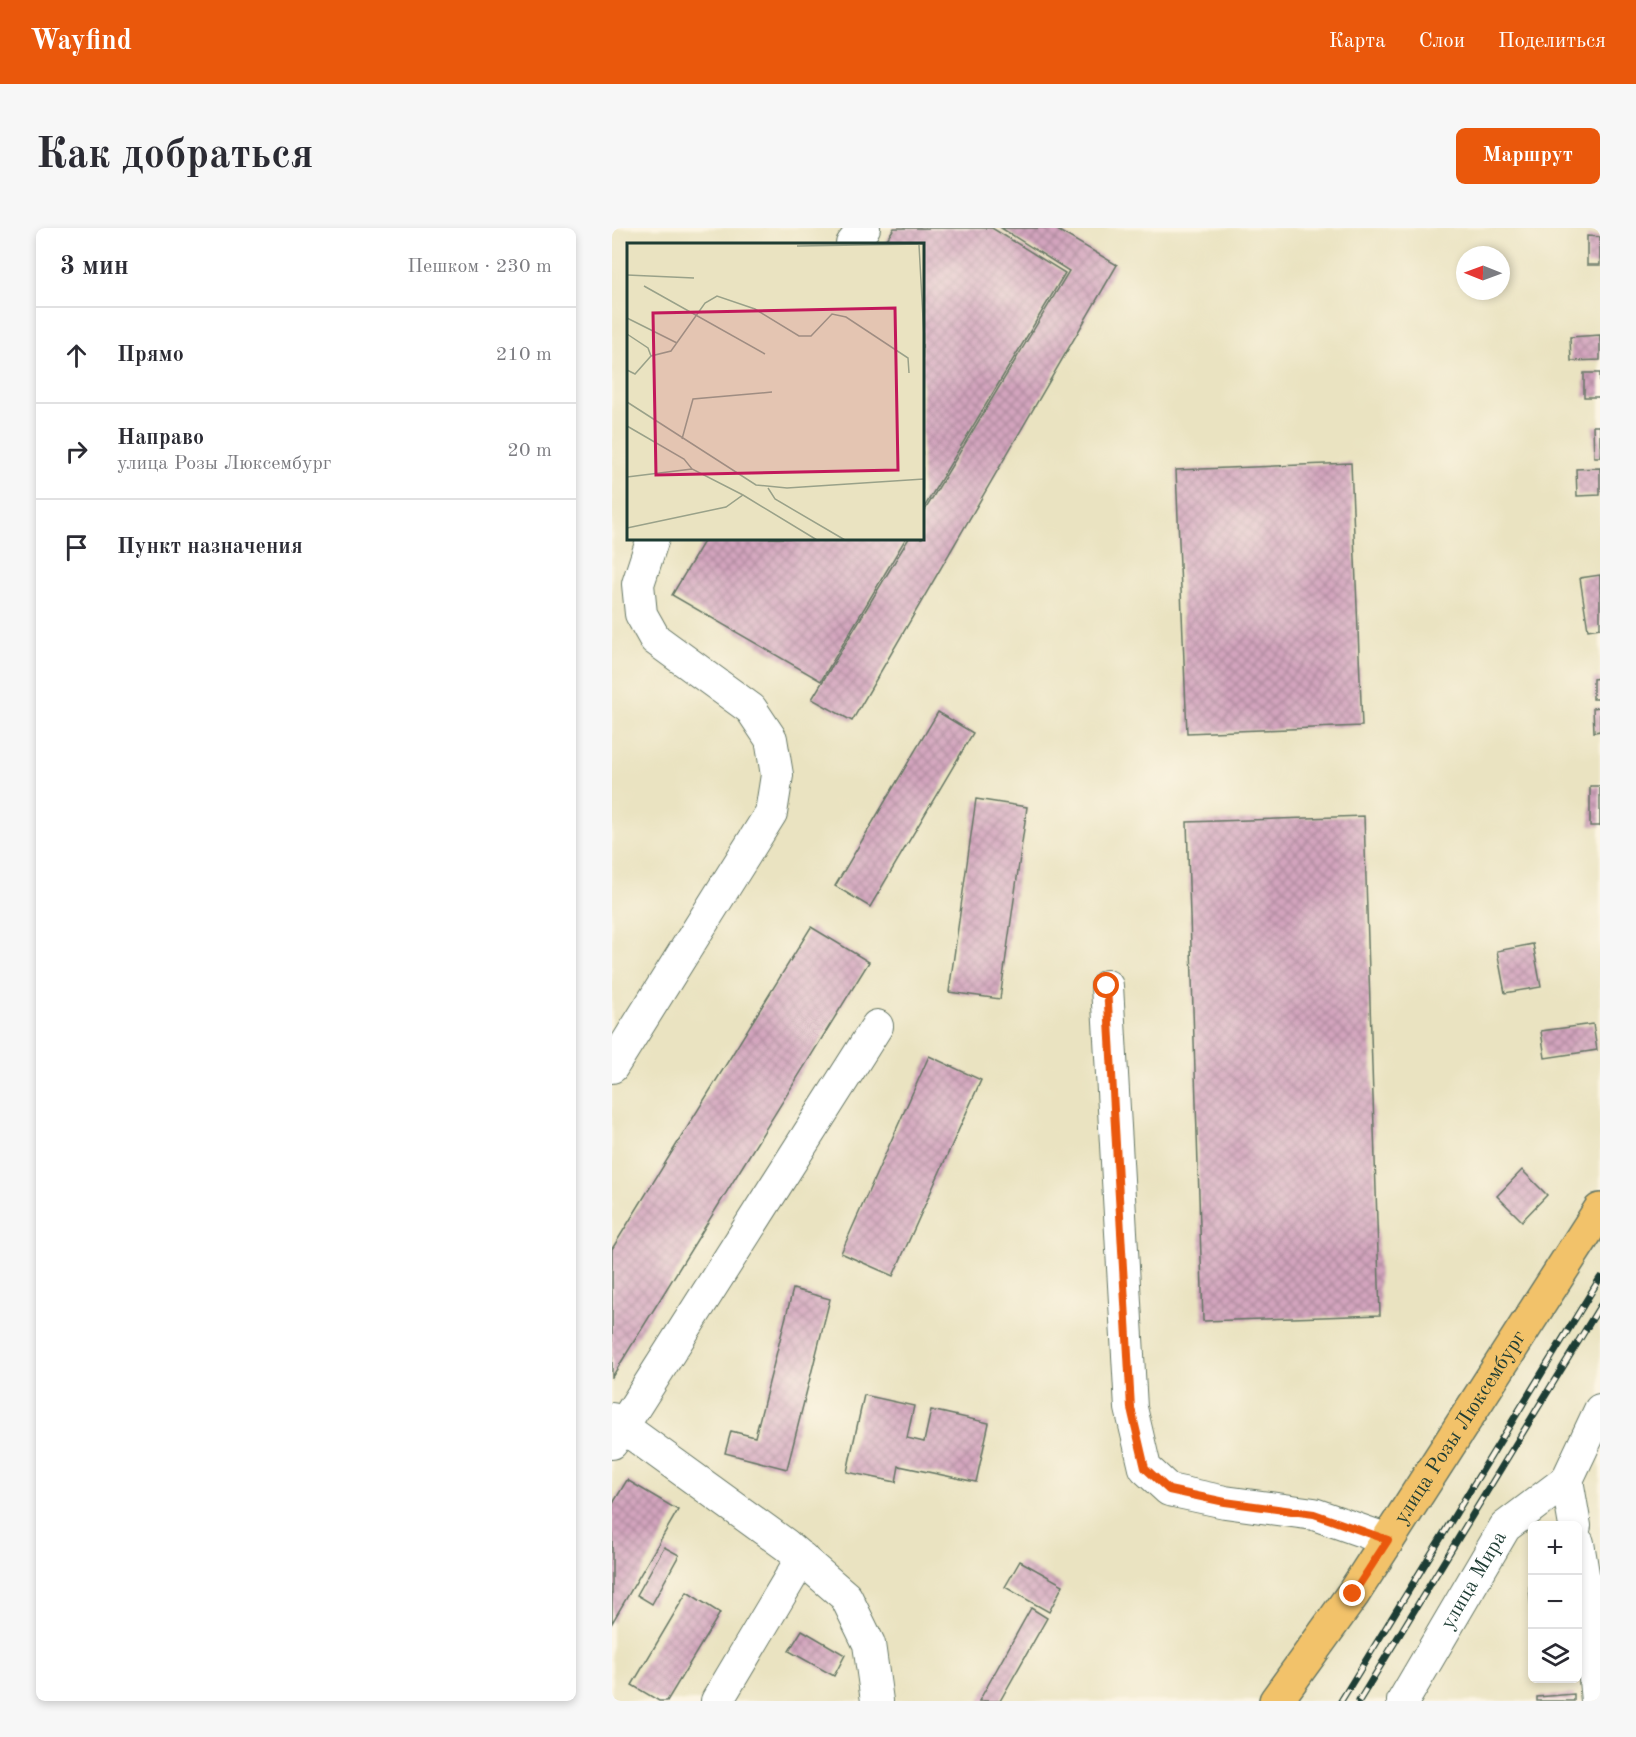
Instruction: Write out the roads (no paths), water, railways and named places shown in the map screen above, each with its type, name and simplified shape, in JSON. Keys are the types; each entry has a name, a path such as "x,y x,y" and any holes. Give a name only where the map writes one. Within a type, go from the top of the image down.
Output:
{"main road":[{"name":"улица Розы Люксембург","path":"1276,1701 1353,1594 1600,1210"}],"street":[{"path":"853,243 864,228"},
{"path":"612,1066 771,813 777,775 771,739 751,710 655,639 641,614 638,584 652,540"},
{"path":"1107,986 1131,1408 1145,1468 1169,1490 1225,1502 1314,1514 1388,1540"},
{"path":"877,1026 616,1430 646,1445 786,1545 846,1597 869,1644 877,1701"},
{"path":"1574,1521 1567,1480 1600,1410"},
{"name":"улица Мира","path":"1403,1701 1505,1527 1567,1480"},
{"path":"717,1701 802,1558"},
{"path":"1582,1567 1588,1604 1597,1701"}],"railway":[{"path":"1341,1701 1600,1278"},
{"path":"1359,1701 1600,1306"}]}
